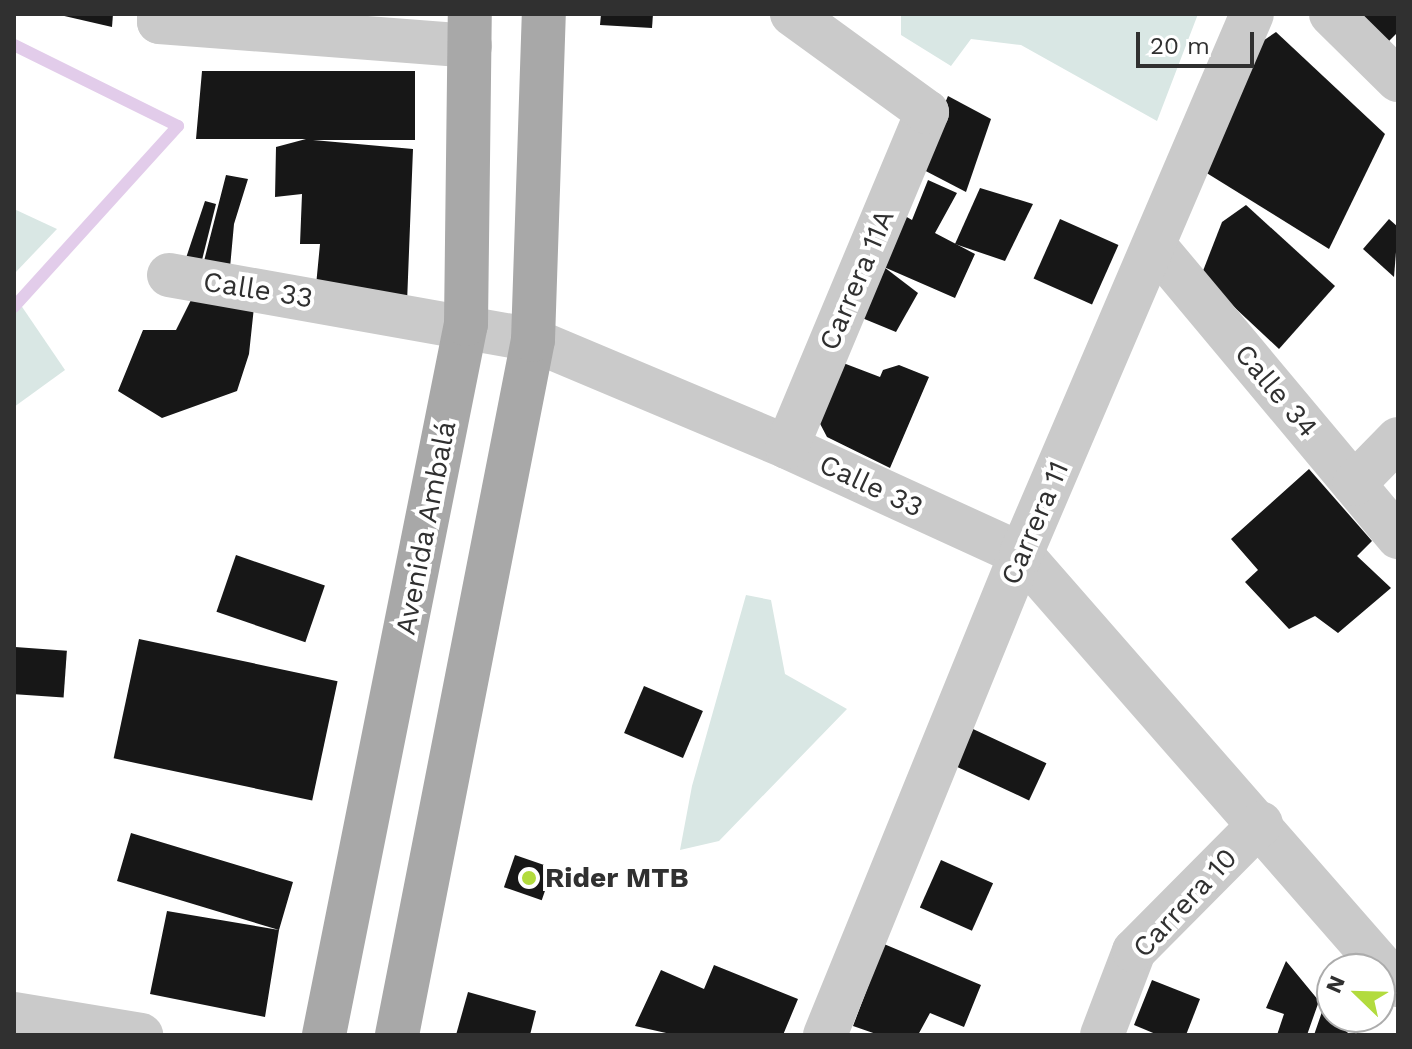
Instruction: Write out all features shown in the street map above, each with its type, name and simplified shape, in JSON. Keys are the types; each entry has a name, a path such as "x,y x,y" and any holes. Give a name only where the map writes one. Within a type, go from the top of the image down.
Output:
{"main road":[{"path":"397,1035 533,340 544,14"},
{"name":"Avenida Ambalá","path":"324,1035 466,324 470,30"}],"street":[{"name":"Carrera 11A","path":"787,447 927,112 792,14"},
{"name":"Carrera 11","path":"825,1035 1021,554 1252,14"},
{"path":"1331,14 1398,80"},
{"path":"159,18 470,30"},
{"name":"Calle 34","path":"1154,245 1398,537"},
{"name":"Calle 33","path":"169,275 466,324 533,340 787,447 1021,554 1261,823 1398,985"},
{"path":"1354,484 1398,439"},
{"name":"Carrera 10","path":"1102,1035 1134,951 1261,823"},
{"path":"14,1014 141,1035"}],"shaded area":[{"path":"901,14 1198,14 1157,121 1021,45 971,39 951,66 901,35"},
{"path":"14,209 57,229 14,274"},
{"path":"14,295 65,370 14,407"},
{"path":"746,595 771,600 785,674 847,709 719,841 680,850 692,786"}],"building":[{"path":"113,14 112,27 60,15"},
{"path":"601,14 653,14 652,28 600,25"},
{"path":"1344,14 1398,14 1398,32 1379,51"},
{"path":"1276,32 1385,134 1329,249 1205,172 1254,47"},
{"path":"202,71 415,71 415,140 313,140 413,149 407,303 315,296 320,244 300,244 302,194 275,197 276,147 306,139 196,139"},
{"path":"948,96 991,119 966,192 918,167"},
{"path":"226,175 248,179 234,224 230,268 203,265"},
{"path":"928,180 957,193 935,233 975,254 955,298 877,264 898,212 912,220"},
{"path":"980,188 1033,204 1005,261 955,244"},
{"path":"205,201 216,204 201,264 185,261"},
{"path":"1246,205 1335,286 1279,349 1201,276 1222,222"},
{"path":"1060,219 1118,245 1092,304 1034,278"},
{"path":"1389,219 1398,227 1394,277 1363,249"},
{"path":"884,267 918,293 896,332 862,318"},
{"path":"193,296 254,307 249,354 237,391 162,418 118,391 143,330 176,330"},
{"path":"838,361 880,377 883,370 899,365 929,377 890,468 827,437 816,416"},
{"path":"1309,469 1372,541 1357,556 1391,588 1338,633 1315,616 1289,629 1245,582 1258,570 1231,539"},
{"path":"236,555 325,586 305,642 216,612"},
{"path":"139,639 338,681 312,801 114,758"},
{"path":"15,647 67,651 64,698 14,694"},
{"path":"644,686 703,711 683,758 624,733"},
{"path":"973,729 1046,763 1029,800 956,766"},
{"path":"131,833 293,882 279,930 117,881"},
{"name":"Rider MTB","path":"515,855 553,868 542,900 504,887"},
{"path":"941,860 993,883 972,931 920,908"},
{"path":"167,911 279,930 265,1017 150,994"},
{"path":"884,944 981,985 964,1027 930,1013 918,1035 879,1035 853,1026"},
{"path":"1286,961 1316,997 1316,1010 1307,1035 1277,1035 1284,1014 1266,1008"},
{"path":"714,965 798,999 783,1035 675,1035 635,1026 661,970 704,989"},
{"path":"1152,980 1200,999 1186,1035 1158,1035 1134,1025"},
{"path":"468,992 536,1011 530,1035 456,1035"},
{"path":"1316,1029 1316,1033 1350,1035 1314,1035"}],"waterway":[{"path":"14,45 178,126 14,307"}],"place":[{"name":"Rider MTB","path":"529,878"}]}
